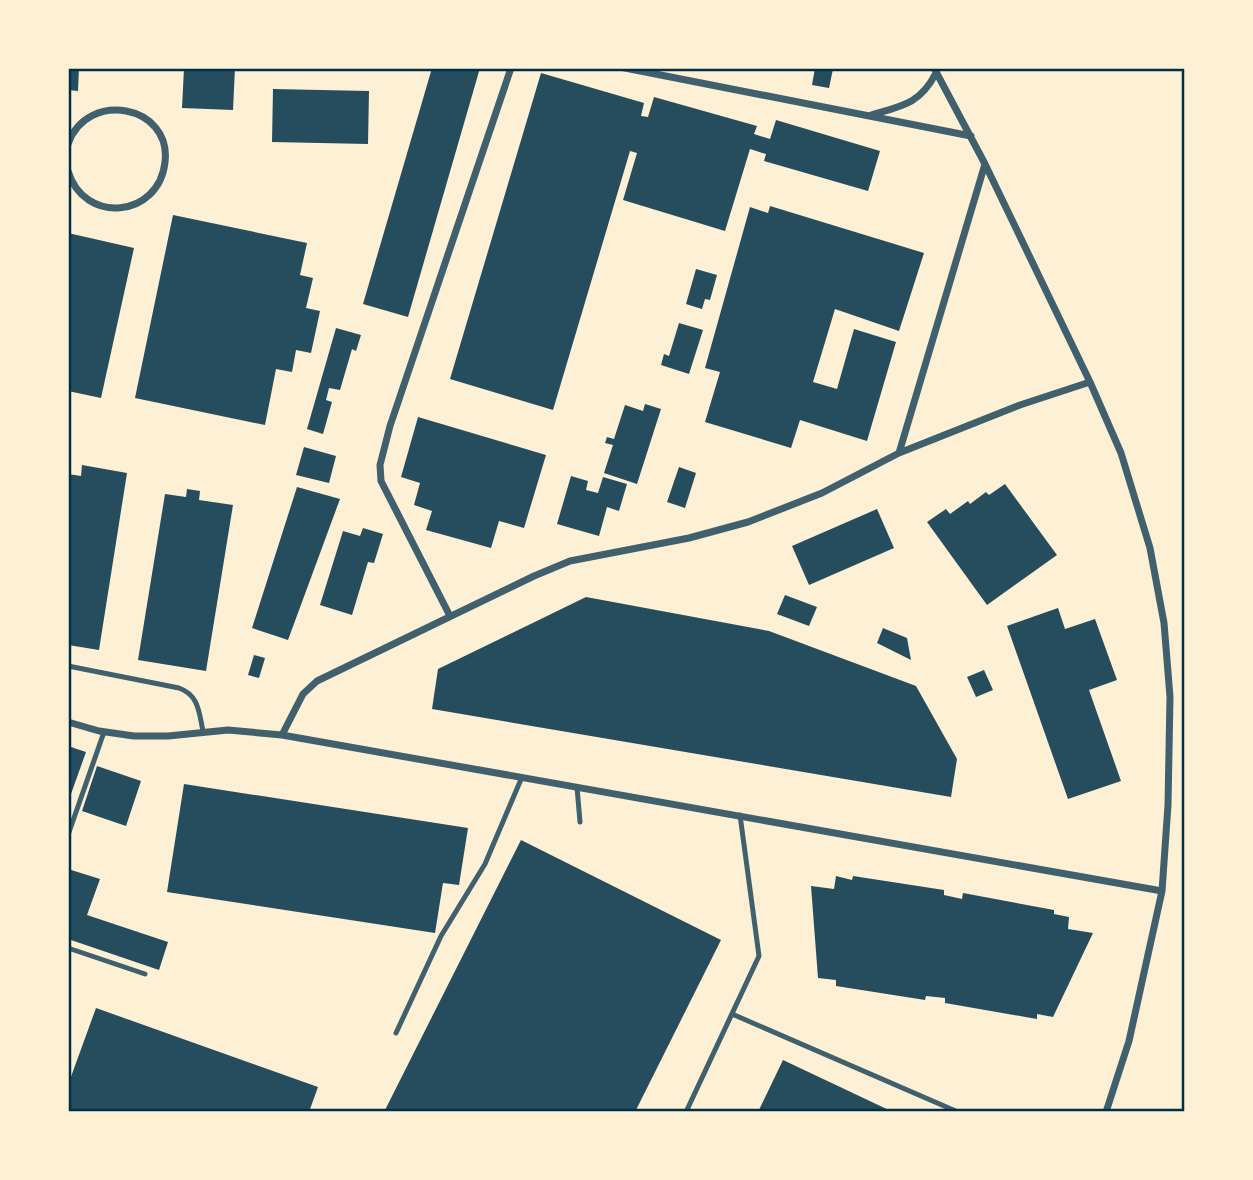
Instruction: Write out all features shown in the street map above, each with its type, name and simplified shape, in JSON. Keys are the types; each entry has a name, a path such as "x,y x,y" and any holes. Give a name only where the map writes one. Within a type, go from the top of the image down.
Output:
{"street":[{"path":"450,616 381,481 380,465 390,426 511,68"},
{"path":"625,68 971,136"},
{"path":"870,116 902,106 919,97 929,86 935,70"},
{"path":"935,70 985,164 1090,382 1121,453 1143,521 1164,623 1170,697 1168,805 1162,891 1129,1041 1105,1112"},
{"path":"68,144 76,129 97,112 115,109 131,111 144,117 153,126 165,147 166,161 162,178 156,188 138,203 121,208 100,206 89,200 77,191 68,171"},
{"path":"899,453 985,164"},
{"path":"282,735 303,694 317,681 570,561 689,538 748,522 822,493 899,453 1020,405 1090,382"},
{"path":"68,722 104,732 134,736 168,736 228,730 282,735 1162,891"}],"lane":[{"path":"68,666 190,692 197,704 203,731"},
{"path":"68,835 104,732"},
{"path":"396,1032 441,936 485,864 522,778"},
{"path":"577,787 580,822"},
{"path":"686,1112 759,956 740,815"},
{"path":"68,948 145,974"},
{"path":"732,1014 958,1112"}],"building":[{"path":"68,68 79,68 78,91 68,90"},
{"path":"184,68 235,68 233,110 182,108"},
{"path":"432,68 480,68 408,317 363,304"},
{"path":"815,68 833,69 829,88 812,85"},
{"path":"541,73 644,103 641,116 648,117 654,97 757,126 754,134 770,139 776,120 880,151 868,191 764,161 766,154 750,149 725,231 623,200 637,153 630,151 553,410 450,379"},
{"path":"273,89 369,91 368,144 272,142"},
{"path":"770,206 924,253 899,331 835,309 813,382 837,389 854,329 896,342 867,441 800,420 791,448 705,422 720,372 705,368 750,207 768,213"},
{"path":"173,215 307,243 300,275 313,278 306,308 320,311 311,353 296,350 292,372 276,369 265,425 135,398"},
{"path":"68,233 134,248 101,398 68,391"},
{"path":"696,269 717,275 710,300 705,299 702,309 686,304"},
{"path":"679,323 703,330 689,374 661,365 664,354 669,356"},
{"path":"336,328 361,335 356,351 352,349 340,390 329,388 326,400 332,402 323,434 307,429"},
{"path":"645,404 661,409 637,484 604,473 613,445 605,443 607,437 614,439 625,405 643,411"},
{"path":"418,417 546,455 524,528 499,521 491,548 426,530 432,511 414,505 420,483 401,477"},
{"path":"304,447 336,456 329,483 296,475"},
{"path":"82,465 127,473 99,650 68,645 68,474 81,476"},
{"path":"679,467 696,473 685,508 667,502"},
{"path":"571,476 588,481 586,490 598,493 603,477 627,484 619,511 607,507 599,536 557,524"},
{"path":"1005,484 1057,555 987,605 927,522 946,509 950,514 968,501 970,504 986,492 989,495"},
{"path":"297,487 340,499 288,640 252,628"},
{"path":"187,489 200,491 199,500 233,505 206,671 138,660 165,494 186,497"},
{"path":"877,509 894,548 809,585 792,546"},
{"path":"363,528 383,534 374,563 368,562 352,615 320,605 343,531 360,536"},
{"path":"785,595 817,607 809,626 777,614"},
{"path":"586,597 769,631 916,686 957,759 951,797 432,709 438,669"},
{"path":"1058,608 1065,629 1095,619 1117,680 1089,690 1121,781 1068,799 1007,626"},
{"path":"883,628 907,638 911,660 877,643"},
{"path":"254,655 265,658 259,678 248,675"},
{"path":"984,670 993,690 976,697 967,677"},
{"path":"68,746 86,752 71,794 68,793"},
{"path":"97,766 141,781 126,826 82,811"},
{"path":"184,784 468,828 459,885 443,883 435,933 167,892"},
{"path":"521,840 721,940 635,1112 384,1112"},
{"path":"68,869 100,879 87,915 168,942 159,970 68,939"},
{"path":"836,876 852,880 853,876 944,890 944,895 962,899 963,893 1054,910 1054,914 1069,917 1068,929 1093,933 1053,1017 1037,1014 1037,1019 945,1003 945,998 926,996 925,1000 836,986 836,980 818,978 811,886 834,889"},
{"path":"96,1008 318,1087 309,1112 68,1111 68,1085"},
{"path":"783,1060 893,1112 758,1112"}]}
